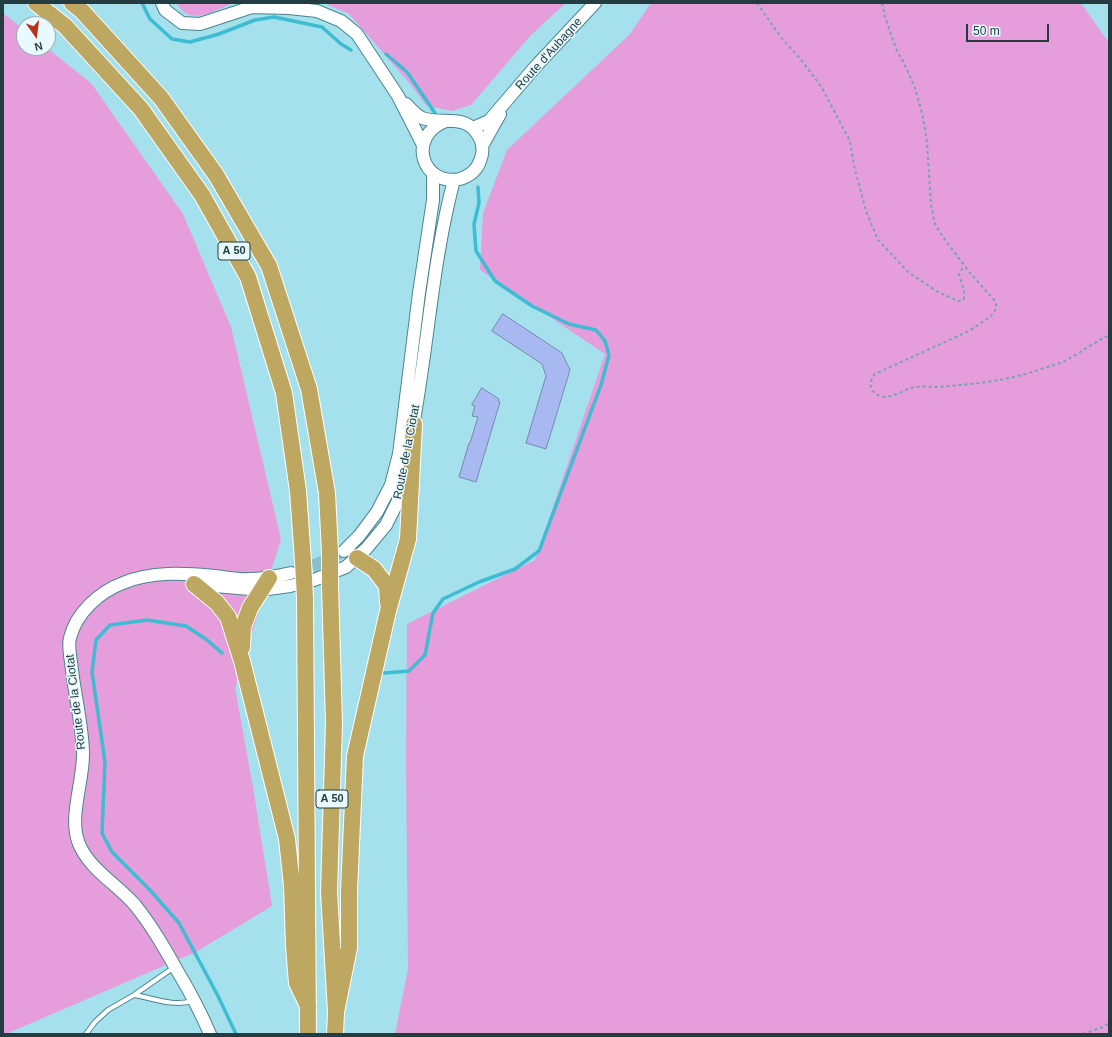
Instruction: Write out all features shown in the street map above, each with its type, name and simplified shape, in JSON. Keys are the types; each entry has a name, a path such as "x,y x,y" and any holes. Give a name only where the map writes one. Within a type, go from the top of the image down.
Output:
{"highway":[{"name":"A 50","path":"36,3 65,26 141,109 202,195 248,277 284,393 298,491 305,598 308,1034"},
{"name":"A 50","path":"72,3 82,11 161,98 216,176 269,266 309,389 327,493 344,558 330,586 334,723 329,892 336,1012 335,1034"},
{"path":"336,1012 349,948 349,890 355,756 388,610 408,538 414,424"},
{"path":"344,558 374,569 387,586 388,610"},
{"path":"194,584 217,603 228,618 242,661 287,839 292,886 297,984 308,1006"},
{"path":"242,661 243,626 250,608 265,584"}],"main road":[{"path":"162,3 165,10 182,23 200,24 252,7 289,8 317,11 341,21 357,34 398,96 423,145"},
{"name":"Route d'Aubagne","path":"473,128 489,121 536,66 595,3"},
{"path":"398,96 414,113 422,118 446,121 456,120 473,128 477,133 482,146 482,156 472,173 464,178 454,180 440,177 433,173 424,160 423,145 426,136 431,129 446,121"},
{"name":"Route d'Aubagne","path":"482,146 504,105"},
{"name":"Route de la Ciotat","path":"344,558 377,512 391,485 399,454 419,293 433,200 433,173"},
{"name":"Route de la Ciotat","path":"161,575 194,584 265,584 290,586 314,580 344,558 366,549 386,525 399,499 414,424 430,302 448,201 454,180"},
{"name":"Route de la Ciotat","path":"210,1034 194,1001 157,936 135,905 94,866 84,854 79,844 75,821 82,773 83,753 69,640 74,625 85,611 102,594 122,583 143,576 194,574 248,580 265,584 291,573"}],"lane":[{"path":"419,293 430,302"},
{"path":"86,1034 108,1010 134,995 175,966"},
{"path":"134,995 175,1003 194,1001"}],"path":[{"path":"757,3 780,36 803,62 822,88 850,141 854,166 866,211 878,240 908,272 938,292 958,301 964,300 964,291 959,274 964,266"},
{"path":"882,3 885,17 896,49 915,88 923,117 927,143 931,205 935,224 964,266 996,302 996,309 991,316 969,331 875,374 870,384 875,393 881,396 888,396 913,388 1007,379 1040,370 1066,360 1109,335"},
{"path":"1083,1034 1103,1027 1109,1023"}],"shaded area":[{"path":"177,3 233,3 211,13 195,16 188,15"},
{"path":"324,3 566,3 531,35 471,105 452,111 427,106 407,80 349,14"},
{"path":"651,3 1081,3 1109,43 1109,1034 395,1034 408,969 406,762 407,624 535,560 605,354 480,270 483,213 507,150 630,34"},
{"path":"3,13 16,24 16,56 56,55 91,83 183,214 231,327 281,539 235,688 272,906 196,952 3,1034"}],"building":[{"path":"503,314 562,353 570,370 546,449 526,443 546,376 542,364 492,331"},
{"path":"482,388 499,399 498,401 500,402 476,482 459,477 478,417 472,416 475,406 472,405"}],"waterway":[{"path":"142,3 150,19 172,39 190,42 219,34 255,20 274,17 322,27 341,44 351,50"},
{"path":"386,54 407,72 435,113"},
{"path":"384,673 409,671 425,655 433,613 443,599 479,582 515,569 539,551 601,385 609,355 605,341 596,330 569,324 532,306 495,281 476,251 474,224 479,203 478,187"},
{"path":"222,653 207,640 186,626 147,620 110,625 96,640 92,672 105,762 102,833 112,852 149,889 179,923 218,996 236,1034"}],"tunnel":[{"path":"295,571 313,566 344,551"}]}
